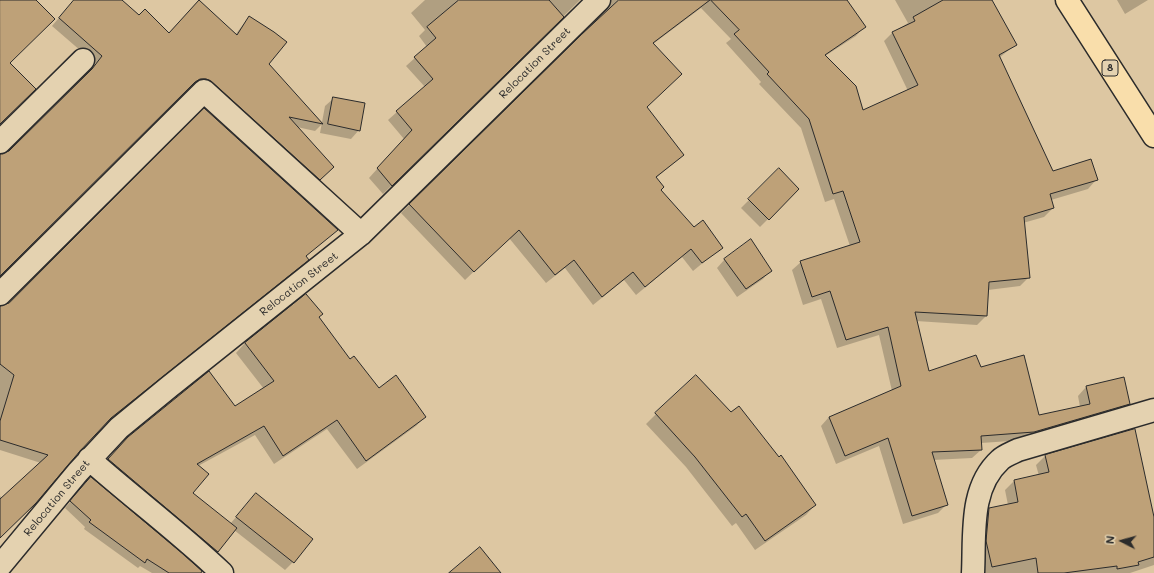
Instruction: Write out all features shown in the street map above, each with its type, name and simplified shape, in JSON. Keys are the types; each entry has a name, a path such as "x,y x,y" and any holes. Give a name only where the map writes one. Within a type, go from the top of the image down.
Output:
{"highway":[{"name":"8","path":"1067,0 1154,136"}],"street":[{"name":"Relocation Street","path":"0,566 89,459 119,428 168,387 361,234 599,0"},
{"path":"0,142 83,60"},
{"path":"0,294 204,91 361,234"},
{"path":"974,573 976,503 985,477 1000,459 1018,450 1154,410"},
{"path":"89,459 132,497 197,549 222,573"}],"building":[{"path":"0,0 36,0 55,19 10,63 36,89 0,124"},
{"path":"74,0 122,0 139,15 145,9 169,33 199,0 237,35 249,16 274,32 287,42 269,64 323,124 289,117 334,167 320,180 212,82 206,79 200,79 195,82 0,276 0,154 9,151 92,69 102,56 59,18"},
{"path":"459,0 549,0 564,17 392,186 377,168 412,130 396,111 433,79 414,57 436,38 427,27"},
{"path":"619,0 710,0 653,43 682,74 647,107 684,155 656,177 664,187 661,190 694,227 703,220 723,248 702,263 691,249 645,287 633,272 602,297 574,260 555,275 519,230 474,272 409,204 581,35"},
{"path":"711,0 847,0 866,27 825,55 856,86 863,110 918,85 892,32 915,21 913,17 943,0 992,0 1017,45 999,55 1053,171 1091,159 1098,180 1050,194 1054,208 1024,217 1030,278 989,282 987,316 915,312 929,371 976,355 981,367 1024,355 1039,415 1090,404 1086,386 1124,377 1130,404 1034,432 981,436 982,450 932,452 948,505 912,516 888,438 845,456 829,417 901,386 888,327 846,340 830,291 812,297 800,261 860,242 843,191 833,194 809,119 767,74 769,72 734,34 739,30"},
{"path":"333,97 365,103 360,131 328,124"},
{"path":"204,108 338,230 306,256 309,260 111,418 80,451 36,503 0,538 0,499 48,455 0,440 0,421 14,375 0,364 0,306 9,303"},
{"path":"779,168 799,189 769,220 748,199"},
{"path":"751,239 772,271 746,289 724,259"},
{"path":"306,294 323,314 319,317 350,359 354,356 379,388 396,375 426,417 366,461 337,420 283,456 264,426 197,464 209,474 193,493 237,528 218,552 108,459 128,437 209,371 235,406 274,381 245,343"},
{"path":"696,375 731,412 739,406 779,457 781,455 816,505 765,541 746,514 742,517 695,457 655,413"},
{"path":"1135,429 1154,517 1154,557 1138,562 1139,565 1117,569 1117,566 1064,573 1038,573 1036,558 992,567 986,541 989,508 1018,502 1014,480 1049,472 1045,455"},
{"path":"91,477 182,553 202,571 201,573 169,573 147,559 145,563 89,522 91,520 70,501"},
{"path":"256,493 313,539 294,563 236,517"},
{"path":"480,547 501,573 449,573"}]}
